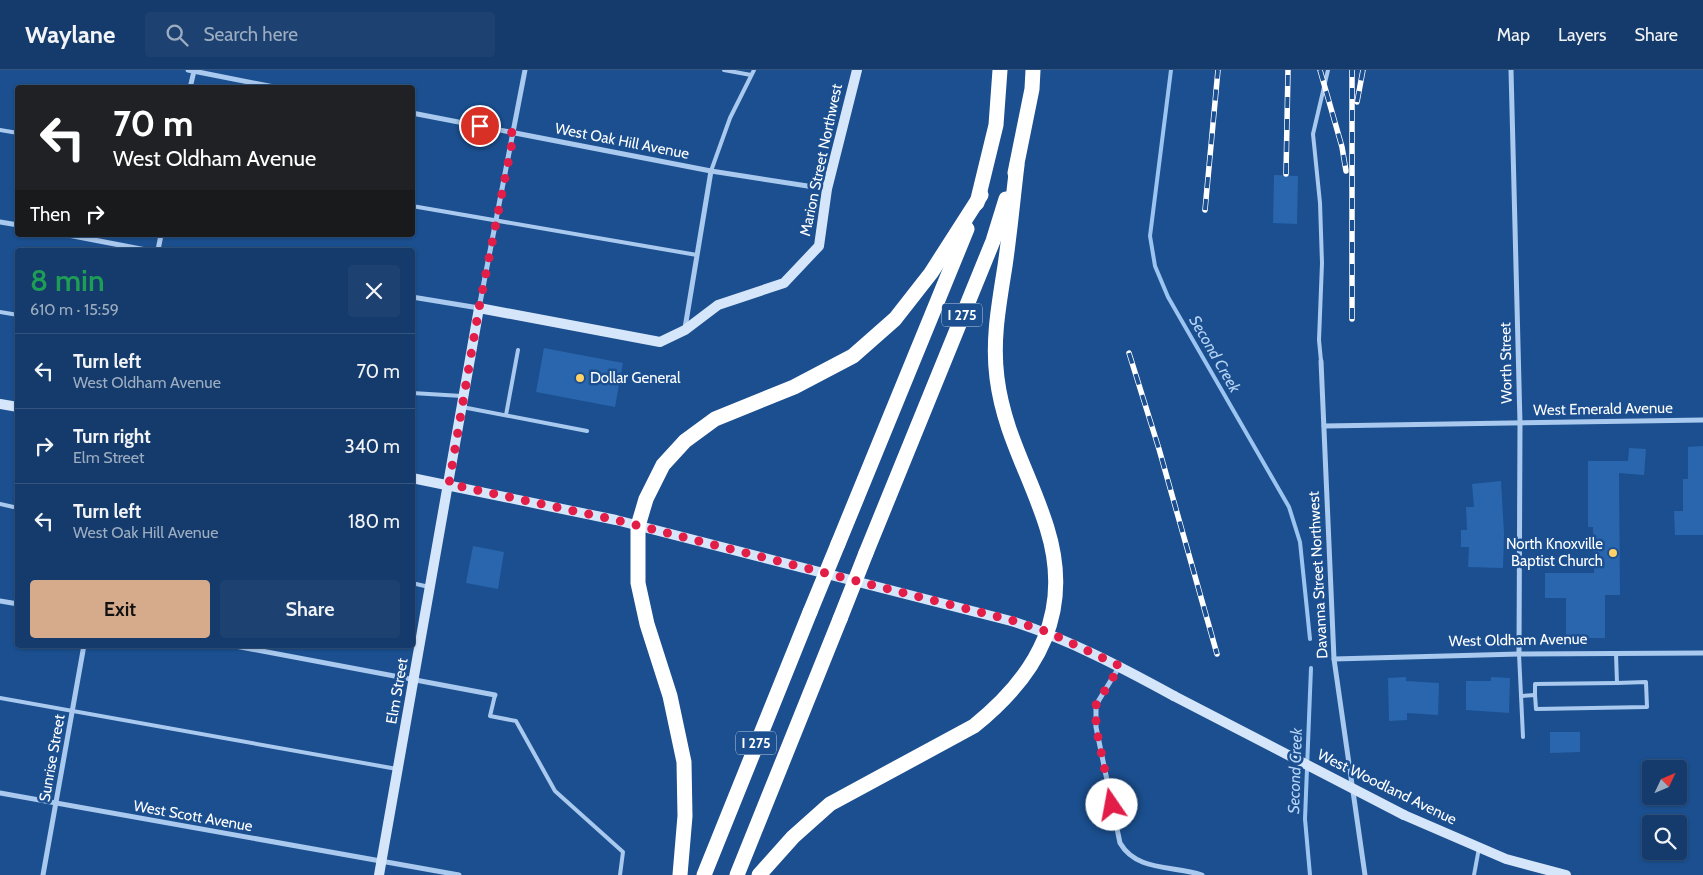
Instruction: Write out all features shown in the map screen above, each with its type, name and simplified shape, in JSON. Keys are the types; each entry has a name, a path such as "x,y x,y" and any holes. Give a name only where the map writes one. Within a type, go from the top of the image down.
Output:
{"highway":[{"name":"I 275","path":"704,875 981,195 996,125 1000,70"},
{"name":"I 275","path":"737,875 993,241 1017,165 1032,88 1033,70"},
{"path":"759,875 793,836 830,804 974,726 991,712 1009,695 1033,661 1048,632 1055,606 1058,581 1055,560 1047,528 1009,435 996,378 995,322 1005,264 1017,165"},
{"path":"680,875 685,816 684,762 670,696 647,624 638,583 638,526 646,498 663,465 684,442 716,419 794,387 853,356 895,320 931,273 981,195"}],"street":[{"path":"190,85 192,70 264,85"},
{"name":"Elm Street","path":"379,875 479,308 525,70"},
{"name":"Marion Street Northwest","path":"479,308 660,342 685,330 718,306 784,283 819,246 827,189 857,70"},
{"name":"Worth Street","path":"1511,70 1520,423 1518,654"},
{"name":"West Oak Hill Avenue","path":"415,114 711,171 827,189"},
{"path":"685,330 711,171"},
{"path":"0,222 15,224"},
{"path":"78,237 136,248"},
{"path":"415,297 479,308"},
{"name":"Davanna Street Northwest","path":"1321,361 1334,660 1365,875"},
{"path":"0,404 15,406"},
{"name":"West Emerald Avenue","path":"1324,426 1703,420"},
{"path":"415,478 449,484 638,526 1011,620 1048,632 1120,666 1096,705 1096,727 1120,844 1127,855 1138,862 1202,875"},
{"path":"0,601 15,604"},
{"name":"Sunrise Street","path":"43,875 84,648"},
{"path":"246,648 495,695"},
{"name":"West Oldham Avenue","path":"1334,660 1518,654 1703,653"},
{"name":"West Woodland Avenue","path":"1120,666 1404,815 1506,859 1566,875"},
{"name":"West Scott Avenue","path":"0,793 56,805 459,875"}],"lane":[{"path":"724,70 751,75"},
{"path":"711,171 730,118 754,70"},
{"path":"1321,361 1319,340 1322,263 1320,203 1313,134 1328,70"},
{"path":"0,130 15,132"},
{"path":"415,207 697,255"},
{"path":"0,312 15,314"},
{"path":"506,415 518,350"},
{"path":"415,394 463,402 506,415 587,431"},
{"path":"0,504 15,507"},
{"path":"415,584 431,587"},
{"path":"1518,654 1523,737"},
{"path":"1616,654 1617,683"},
{"path":"1646,682 1647,707 1536,709 1535,684 1617,683 1646,682"},
{"path":"495,695 490,716 516,721 555,791 623,852 620,875"},
{"path":"1521,696 1536,695"},
{"path":"0,698 398,769"},
{"path":"1474,875 1479,848"}],"building":[{"path":"1274,175 1298,176 1297,224 1273,223"},
{"name":"Dollar General","path":"544,348 623,363 615,407 536,392"},
{"path":"1703,446 1703,535 1675,535 1674,511 1683,511 1683,479 1688,479 1688,447"},
{"path":"1629,448 1646,449 1644,475 1619,473 1620,595 1605,595 1605,638 1566,638 1566,598 1545,598 1545,573 1594,573 1593,527 1588,527 1588,461 1628,461"},
{"path":"1501,481 1504,533 1503,568 1468,567 1469,547 1461,547 1461,530 1467,530 1466,507 1474,507 1472,484"},
{"path":"473,546 504,552 498,589 466,583"},
{"path":"1406,677 1406,681 1439,683 1438,715 1407,713 1407,720 1389,721 1388,678"},
{"path":"1491,677 1510,678 1509,713 1466,710 1466,681 1491,681"},
{"path":"1550,732 1580,732 1580,752 1550,753"}],"waterway":[{"name":"Second Creek","path":"1171,70 1150,236 1155,266 1168,297 1289,507 1300,542 1310,639"},
{"name":"Second Creek","path":"1310,875 1305,819 1311,668"}],"railway":[{"path":"1205,210 1218,70"},
{"path":"1286,174 1288,70"},
{"path":"1320,70 1342,147 1346,171"},
{"path":"1352,70 1352,319"},
{"path":"1357,102 1363,70"},
{"path":"1129,353 1159,449 1217,654"}],"place":[{"name":"Dollar General","path":"580,378"},
{"name":"North Knoxville Baptist Church","path":"1613,553"}],"route":[{"path":"480,126 514,133 479,308 449,484 616,520 1011,620 1048,632 1120,666 1096,705 1096,727 1112,805"}]}
